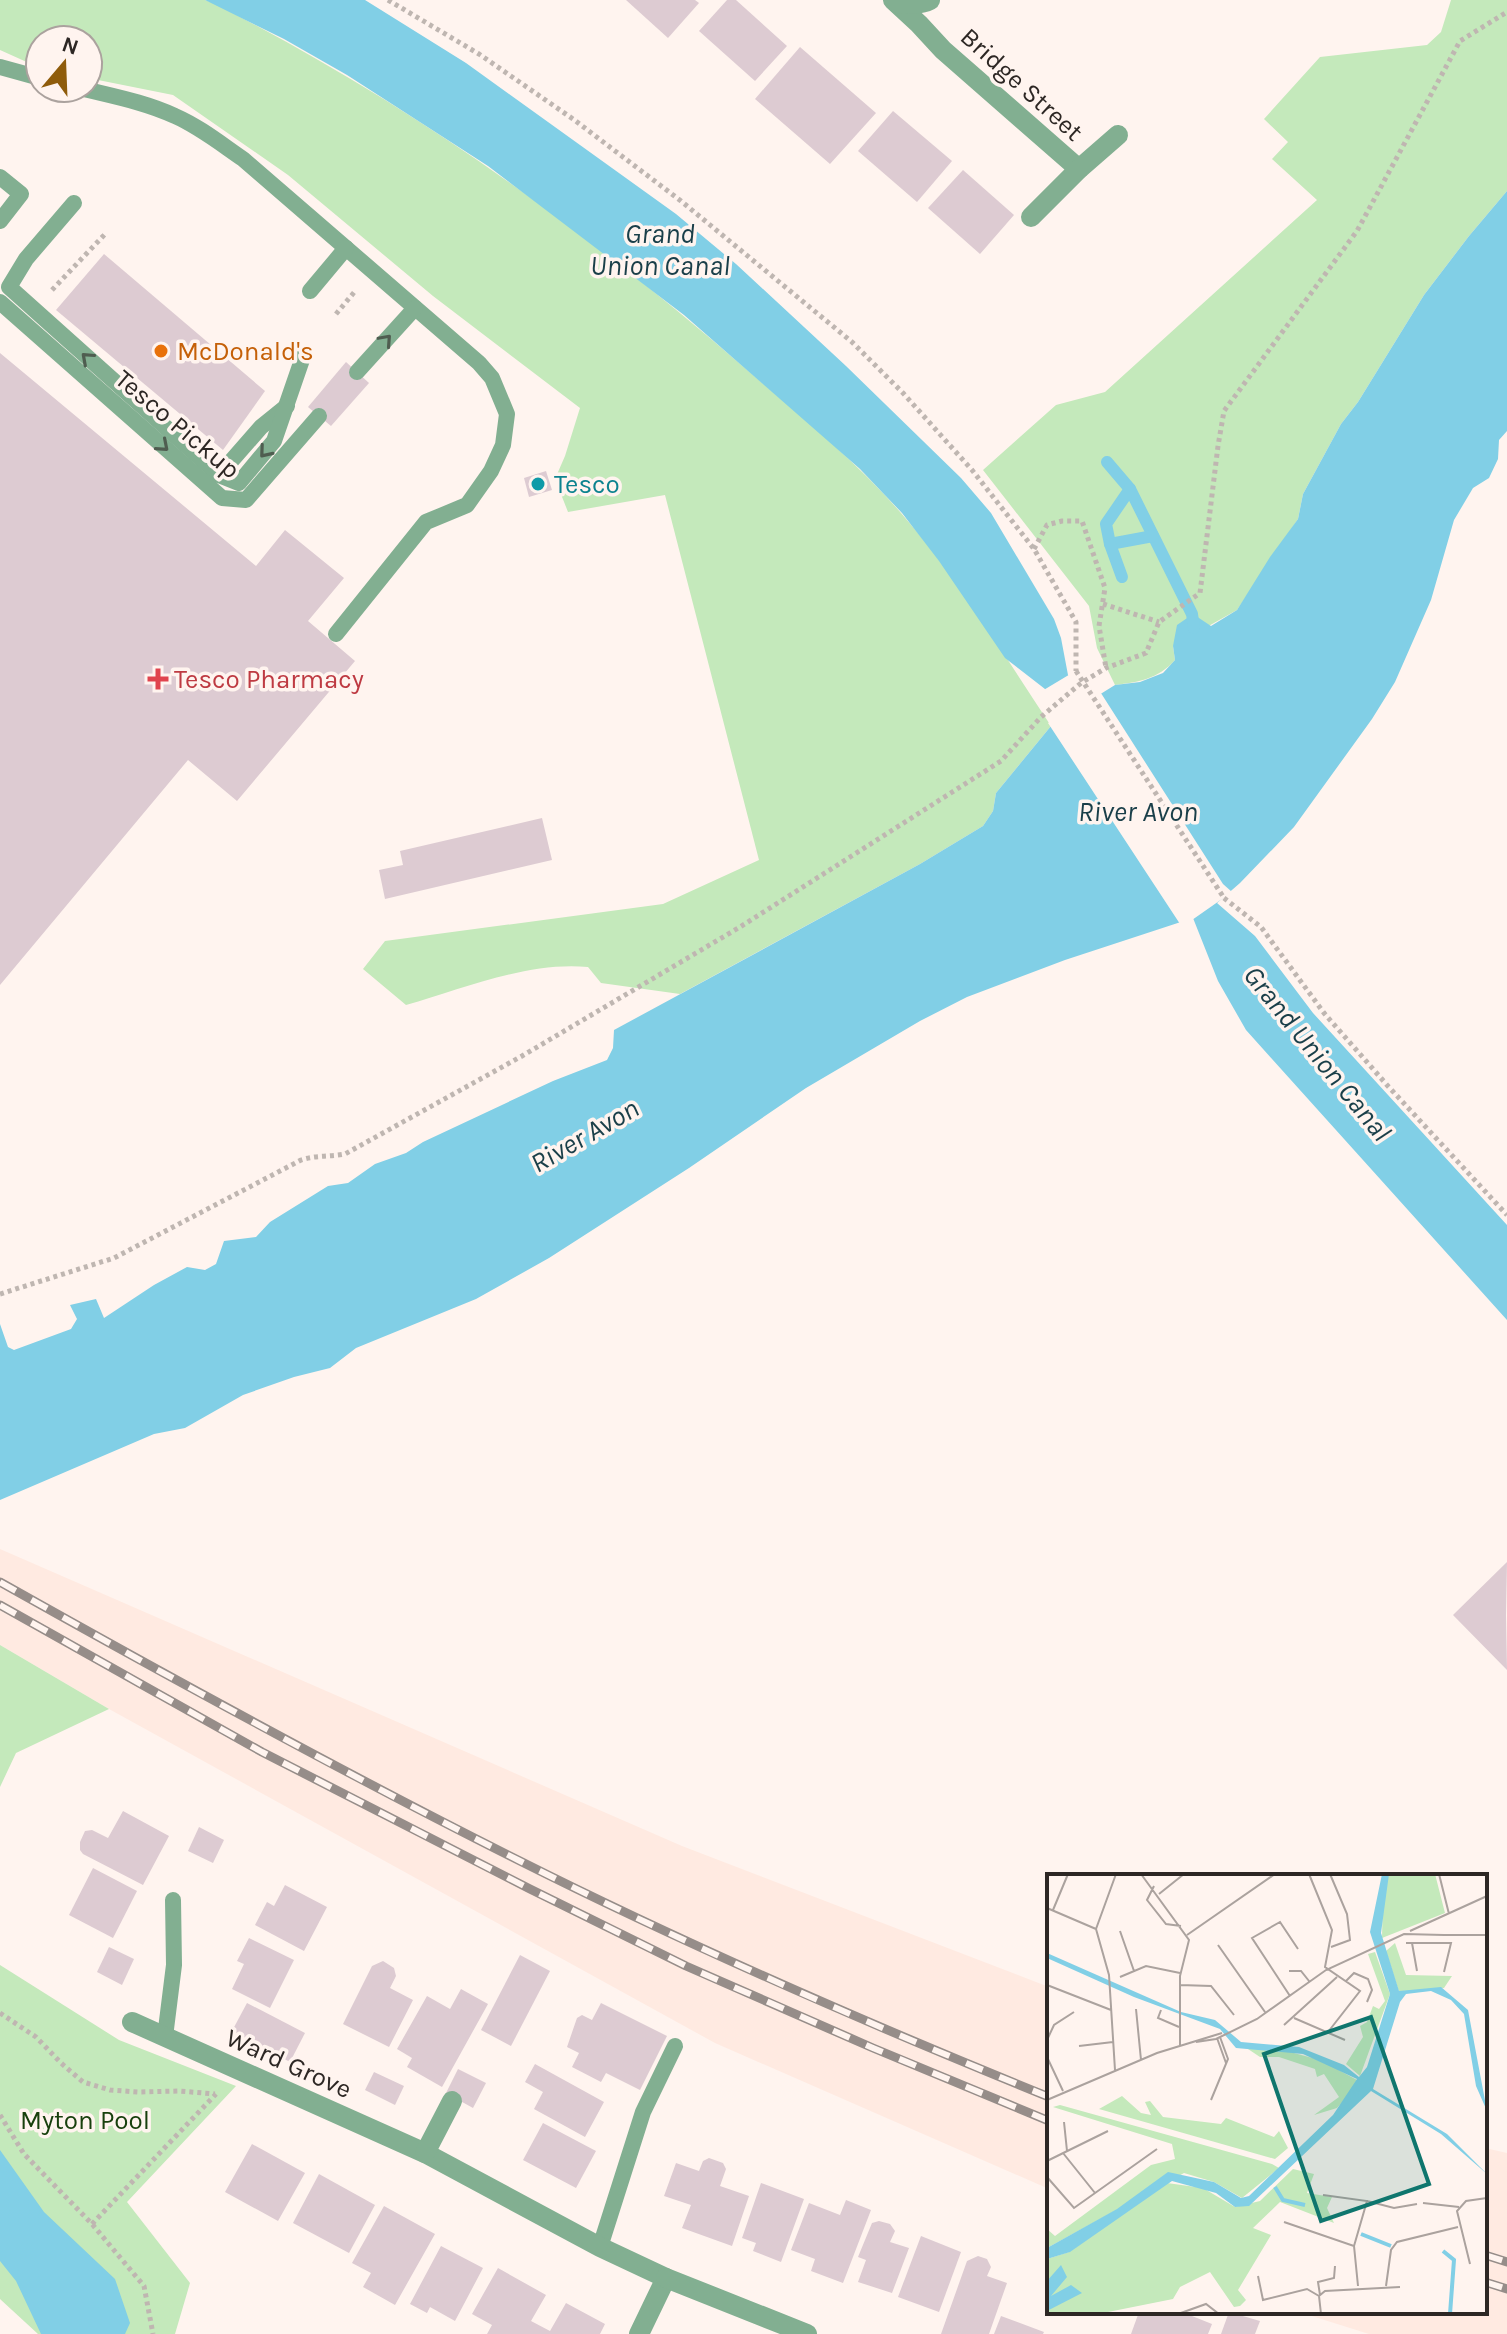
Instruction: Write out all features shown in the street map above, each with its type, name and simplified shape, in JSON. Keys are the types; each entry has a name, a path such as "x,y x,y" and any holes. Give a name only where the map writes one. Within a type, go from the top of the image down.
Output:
{"street":[{"name":"Bridge Street","path":"895,2 911,4 930,0"},
{"name":"Bridge Street","path":"895,2 943,50 1079,169"},
{"name":"Bridge Street","path":"1031,217 1118,135"},
{"name":"Ward Grove","path":"132,2022 425,2153 600,2247 666,2278 807,2334"},
{"path":"425,2153 452,2101"},
{"path":"639,2334 666,2278"}],"lane":[{"path":"0,67 24,74"},
{"path":"104,94 175,116 243,159 479,363 492,378 507,414 503,445 491,471 467,505 426,522 336,634"},
{"path":"0,177 21,194 0,221"},
{"path":"74,203 26,259 9,287 219,475 239,483 274,441 304,354"},
{"path":"310,291 346,248"},
{"name":"Tesco Pickup","path":"0,302 222,498 246,500 319,416"},
{"path":"357,372 415,308"},
{"path":"165,2037 174,1965 173,1900"},
{"path":"600,2247 643,2112 675,2046"}],"path":[{"path":"388,0 479,54 573,119 681,201 852,342 903,393 972,470 1034,549 1076,622 1076,671 1224,898 1261,927 1324,1013 1507,1215"},
{"path":"0,1294 114,1258 301,1160 317,1154 345,1154 522,1056 740,927 1001,761 1041,717 1081,683 1106,668 1146,653 1159,622 1200,593 1224,411 1357,231 1460,41 1507,12"},
{"path":"34,310 107,232"},
{"path":"1034,549 1047,525 1082,521 1105,588 1099,626 1106,668"},
{"path":"1103,604 1159,622"},
{"path":"0,2013 36,2037 83,2082 110,2090 216,2094 92,2224"},
{"path":"0,2115 24,2154 92,2224 144,2286 153,2334"}],"shaded area":[{"path":"0,1549 682,1846 1047,1986 1047,2188 715,2043 109,1709 0,1645"},
{"path":"1487,2148 1507,2153 1507,2334 1369,2334 1305,2314 1487,2314"}],"green space":[{"path":"0,0 205,0 285,41 423,124 557,217 621,266 826,438 901,513 961,590 1051,726 996,793 993,811 983,826 920,864 680,994 601,983 588,967 566,966 519,972 406,1005 363,969 385,941 663,904 759,860 665,495 568,512 555,479 580,408 433,296 288,175 173,95 104,81 104,24 24,24 24,61 0,50"},
{"path":"1451,0 1507,0 1507,191 1424,295 1341,424 1303,494 1298,519 1237,610 1173,646 1175,660 1162,672 1140,681 1115,685 1097,648 1089,606 983,470 1056,405 1105,392 1317,200 1272,159 1288,142 1264,119 1320,57 1427,45 1441,32"},
{"path":"0,1645 109,1709 16,1753 0,1787"},
{"name":"Myton Pool","path":"0,1965 119,2040 236,2086 127,2202 190,2283 175,2334 38,2334 0,2299"}],"water":[{"name":"River Avon","path":"205,0 365,0 466,63 676,214 736,264 846,366 961,478 991,513 1054,619 1068,675 1086,703 1115,685 1140,682 1163,673 1175,660 1173,646 1177,625 1193,614 1211,626 1237,610 1298,519 1303,494 1341,424 1424,295 1507,191 1507,431 1499,440 1498,459 1489,478 1473,488 1454,520 1431,600 1395,682 1372,719 1294,827 1217,903 1255,936 1313,1013 1507,1225 1507,1320 1246,1030 1218,981 1193,918 1065,960 967,997 806,1088 549,1258 476,1299 356,1348 330,1368 243,1395 185,1428 154,1434 0,1500 0,1324 8,1347 14,1350 71,1329 77,1319 70,1305 96,1299 104,1318 187,1267 205,1270 216,1264 224,1241 256,1237 270,1222 328,1186 348,1183 375,1164 406,1153 423,1142 553,1081 607,1060 613,1048 614,1030 920,864 983,826 993,811 996,793 1051,726 1063,717 1045,689 1005,658 902,513 860,469 684,315 488,166 347,75 284,39"},
{"path":"0,2150 44,2212 115,2279 130,2323 125,2334 41,2334 16,2281 0,2261"}],"pier":[{"path":"1072,673 1087,697 1099,690 1223,884 1232,892 1182,927 1048,723 1058,716 1042,691"}],"building":[{"path":"626,0 695,0 699,3 668,38"},
{"path":"727,0 736,0 787,46 755,81 699,31"},
{"path":"800,47 876,113 830,164 755,99"},
{"path":"893,111 952,161 917,202 858,151"},
{"path":"963,170 1014,215 980,254 928,208"},
{"name":"McDonald's","path":"104,254 265,391 223,450 56,310"},
{"path":"0,353 256,566 285,530 344,578 308,621 355,661 237,801 188,760 0,985"},
{"path":"346,362 369,383 331,426 308,407"},
{"name":"Tesco","path":"546,471 552,490 529,497 524,478"},
{"path":"542,818 552,860 385,899 379,870 403,865 400,851"},
{"path":"1507,1562 1506,1615 1507,1670 1453,1615"},
{"path":"123,1811 169,1836 143,1885 80,1850 85,1831 92,1830 108,1838"},
{"path":"199,1827 224,1840 213,1863 188,1851"},
{"path":"93,1868 137,1891 113,1938 69,1915"},
{"path":"285,1885 327,1907 304,1951 255,1925 267,1902 274,1906"},
{"path":"249,1938 294,1960 270,2008 232,1989 244,1964 237,1961"},
{"path":"109,1947 134,1959 122,1985 97,1972"},
{"path":"520,1955 550,1971 511,2046 481,2030"},
{"path":"383,1961 394,1968 396,1976 390,1988 413,2000 389,2047 343,2024 372,1966"},
{"path":"461,1989 488,2004 442,2087 407,2067 412,2058 397,2049 427,1996 450,2009"},
{"path":"247,2003 305,2033 290,2062 232,2031"},
{"path":"601,2003 667,2036 640,2090 606,2073 601,2082 572,2067 579,2053 567,2047 577,2018 582,2015 592,2020"},
{"path":"535,2064 604,2102 585,2137 534,2109 543,2092 525,2082"},
{"path":"458,2069 486,2083 473,2108 446,2093"},
{"path":"374,2072 404,2086 395,2105 365,2090"},
{"path":"543,2123 596,2151 576,2188 523,2160"},
{"path":"252,2144 305,2173 278,2221 225,2192"},
{"path":"709,2158 723,2163 726,2169 720,2186 749,2196 732,2246 682,2228 691,2205 664,2196 676,2163 699,2171 703,2161"},
{"path":"319,2174 375,2205 349,2253 293,2223"},
{"path":"761,2183 804,2199 781,2262 753,2251 756,2243 742,2238"},
{"path":"846,2200 871,2210 843,2283 811,2271 815,2259 791,2250 809,2203 840,2215"},
{"path":"384,2206 435,2234 395,2305 363,2287 371,2273 352,2263"},
{"path":"872,2223 890,2224 895,2231 890,2242 909,2248 892,2293 858,2282 866,2260 858,2257"},
{"path":"921,2236 961,2252 939,2312 898,2297"},
{"path":"441,2246 483,2268 455,2321 430,2307 427,2313 410,2304"},
{"path":"978,2256 987,2259 991,2267 987,2276 1007,2283 989,2334 941,2334 967,2261"},
{"path":"498,2268 546,2295 531,2321 550,2331 566,2303 605,2324 600,2334 487,2334 492,2325 472,2314"},
{"path":"1138,2314 1187,2314 1212,2324 1208,2334 1131,2334"},
{"path":"1228,2314 1260,2321 1255,2334 1221,2334"},
{"path":"1001,2316 1044,2332 994,2334"}],"waterway":[{"path":"1107,462 1130,489 1192,614 1194,628"},
{"path":"1130,489 1106,524 1110,544 1153,536"},
{"path":"1110,544 1122,577"}],"railway":[{"path":"0,1582 322,1759 583,1892 781,1984 1047,2096"},
{"path":"0,1605 262,1752 686,1966 1047,2120"},
{"path":"1487,2256 1507,2262"},
{"path":"1487,2283 1507,2289"}],"place":[{"name":"McDonald's","path":"161,351"},
{"name":"Tesco","path":"538,484"},
{"name":"Tesco Pharmacy","path":"158,679"}],"water label":[{"name":"Grand Union Canal","path":"660,249"},
{"name":"Grand Union Canal","path":"1318,1053"}]}
